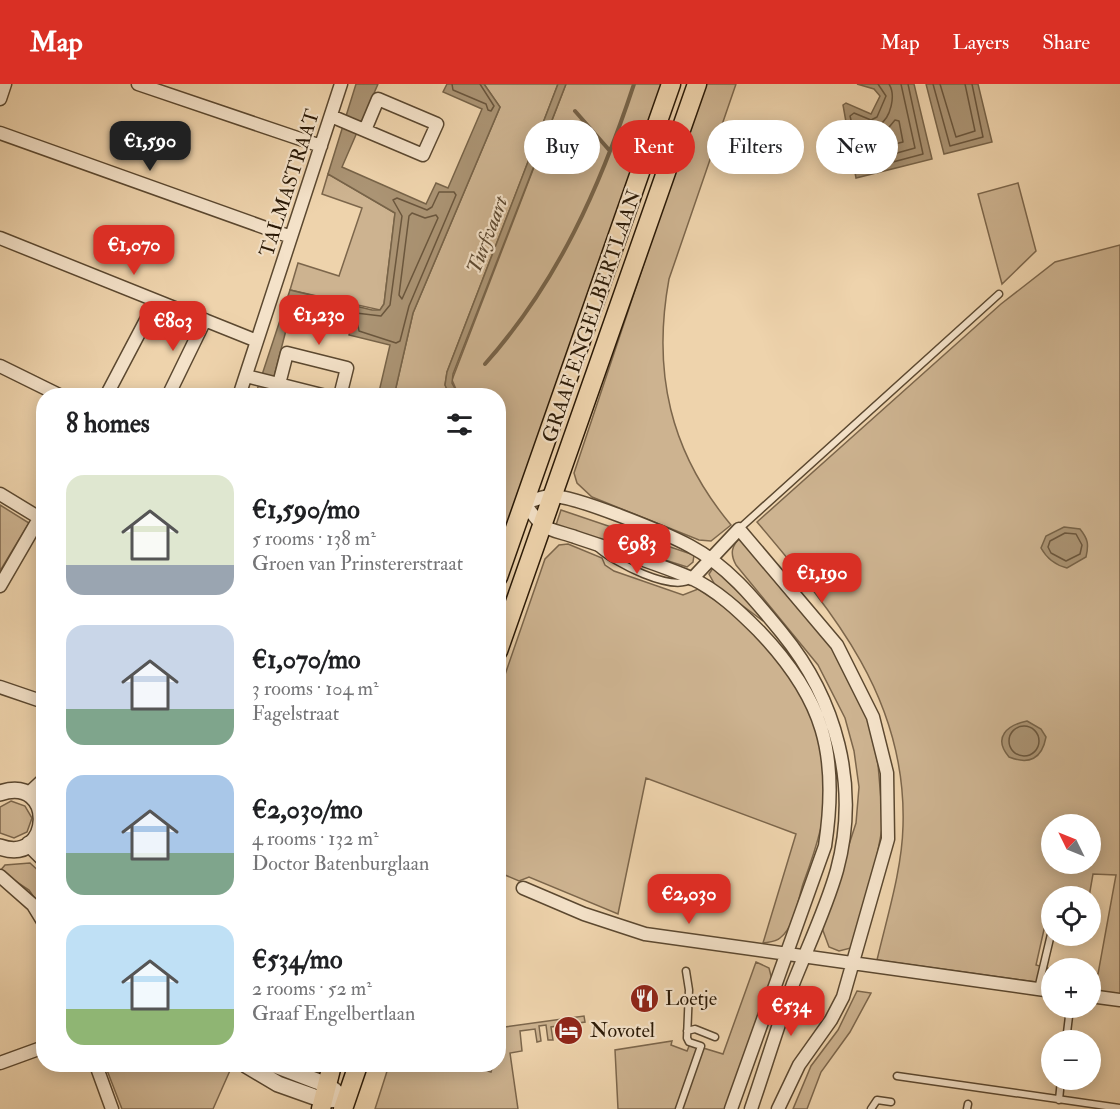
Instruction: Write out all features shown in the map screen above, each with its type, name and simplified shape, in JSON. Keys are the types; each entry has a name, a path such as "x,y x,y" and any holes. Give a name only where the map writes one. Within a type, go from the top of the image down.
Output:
{"main road":[{"name":"GRAAF ENGELBERTLAAN","path":"506,554 671,84"},
{"name":"GRAAF ENGELBERTLAAN","path":"506,628 697,84"},
{"path":"324,1098 330,1072"},
{"path":"345,1104 356,1072"}],"street":[{"path":"0,99 5,84"},
{"path":"138,84 321,146"},
{"name":"TALMASTRAAT","path":"242,388 341,84"},
{"path":"331,116 423,155 437,124 378,99 362,129"},
{"path":"0,133 291,237"},
{"path":"0,238 257,341"},
{"path":"110,388 156,301"},
{"path":"172,388 205,320"},
{"path":"270,382 287,353 347,368 342,388"},
{"path":"0,366 45,388"},
{"path":"246,376 294,388"},
{"path":"0,494 36,512"},
{"path":"731,1109 825,846 832,803 831,774 823,731 805,688 779,652 742,614 692,579 542,525 524,503 551,496 573,500 673,537 710,557 750,596 799,653 819,686 833,721 846,784 844,824 837,869 752,1109"},
{"path":"0,586 36,523"},
{"path":"692,579 710,557 739,529 837,645 873,717 887,772 888,839 853,963 838,1009 799,1065 778,1109"},
{"path":"0,687 36,699"},
{"path":"0,792 13,790 36,798"},
{"path":"0,847 14,850 36,841"},
{"path":"0,876 36,910"},
{"path":"523,888 583,917 645,934 711,946 786,953 1041,989"},
{"path":"1101,997 1120,1000"},
{"path":"0,1063 36,1050"},
{"path":"99,1072 112,1109"},
{"path":"258,1072 278,1084 345,1104"},
{"path":"285,1072 324,1098"}],"lane":[{"path":"739,529 999,294"},
{"path":"1038,989 1048,946"},
{"path":"679,1109 701,1046 689,1042 687,1031 689,990 686,971"},
{"path":"687,1031 695,1029 715,1037"},
{"path":"897,1076 1120,1108"},
{"path":"1059,1100 1060,1090"},
{"path":"871,1109 877,1100 891,1102"}],"shaded area":[{"path":"484,84 558,84 544,120 524,120 524,172 447,372 446,388 396,388 413,313 500,107"},
{"path":"566,84 665,84 652,120 612,120 612,174 633,174 510,522 506,526 506,388 456,388 452,380 531,174 600,174 600,120 552,120"},
{"path":"704,84 736,84 724,120 707,120 707,168 669,279 664,313 665,378 680,440 693,469 731,525 711,541 699,540 592,497 577,483 574,473 674,174 695,174 695,120 692,120"},
{"path":"328,174 395,213 384,304 380,310 290,290 298,263 339,276 362,208 322,194"},
{"path":"1018,183 1036,251 1002,284 978,194"},
{"path":"1120,245 1120,994 1101,991 1101,958 1116,875 1093,874 1091,886 1041,886 1041,943 1036,965 1041,966 1041,983 877,960 902,843 901,780 893,738 879,698 860,660 838,625 813,590 757,522 1001,304 1055,262"},
{"path":"0,505 29,523 0,571"},
{"path":"561,510 694,555 693,562 687,567 556,525"},
{"path":"741,537 838,654 861,701 872,733 878,764 883,824 875,866 851,948 839,951 829,947 822,928 856,823 859,787 854,751 845,718 818,665 736,565 732,550"},
{"path":"568,544 602,558 605,565 614,571 683,595 698,589 743,622 782,665 798,689 811,714 820,741 826,769 826,798 817,842 795,913 789,928 778,939 763,943 796,834 646,778 618,914 529,877 519,881 506,875 506,672 545,559 559,545"},
{"path":"713,568 753,606 763,621 715,585 709,574"},
{"path":"11,801 25,806 32,818 27,832 14,838 0,833 0,807"},
{"path":"30,863 36,869 36,900 29,890 0,871 5,865"},
{"path":"756,962 769,968 772,980 728,1109 618,1109 615,1050 672,1041 671,1045 687,1051 690,1044 723,1054"},
{"path":"857,991 871,993 850,1032 821,1072 807,1109 793,1109 811,1066 838,1030"},
{"path":"584,1016 585,1022 551,1027 553,1040 548,1040 546,1025 539,1026 541,1041 537,1042 535,1029 520,1031 522,1051 510,1053 518,1109 375,1109 387,1072 506,1072 506,1027"},
{"path":"108,1072 229,1072 213,1109 122,1109"}],"water":[{"path":"356,84 378,84 342,167 426,204 436,183 448,188 482,109 443,92 447,84 484,84 500,107 413,313 396,388 380,388 390,345 349,335 352,322 292,307 271,388 258,388 290,290 372,310 380,310 384,304 395,213 328,174"},
{"path":"558,84 566,84 552,120 544,120"},
{"path":"857,84 914,84 932,159 898,168 898,120 846,120 843,105 846,103 871,114 880,96 874,89"},
{"path":"926,84 978,84 992,142 944,154"},
{"path":"524,172 531,174 453,374 452,383 455,388 446,388 447,372"},
{"path":"855,174 872,174 856,178"},
{"path":"1064,527 1080,529 1088,545 1086,557 1067,568 1052,561 1041,548 1046,536"},
{"path":"1027,721 1041,729 1046,737 1041,751 1028,760 1009,757 1002,744 1004,733"}],"waterway":[{"path":"485,364 534,300 574,232 607,160 634,84"},
{"path":"575,111 610,151"}],"place":[{"name":"Loetje","path":"644,998"},
{"name":"Novotel","path":"569,1030"}],"water label":[{"name":"Turfvaart","path":"487,235"}]}
